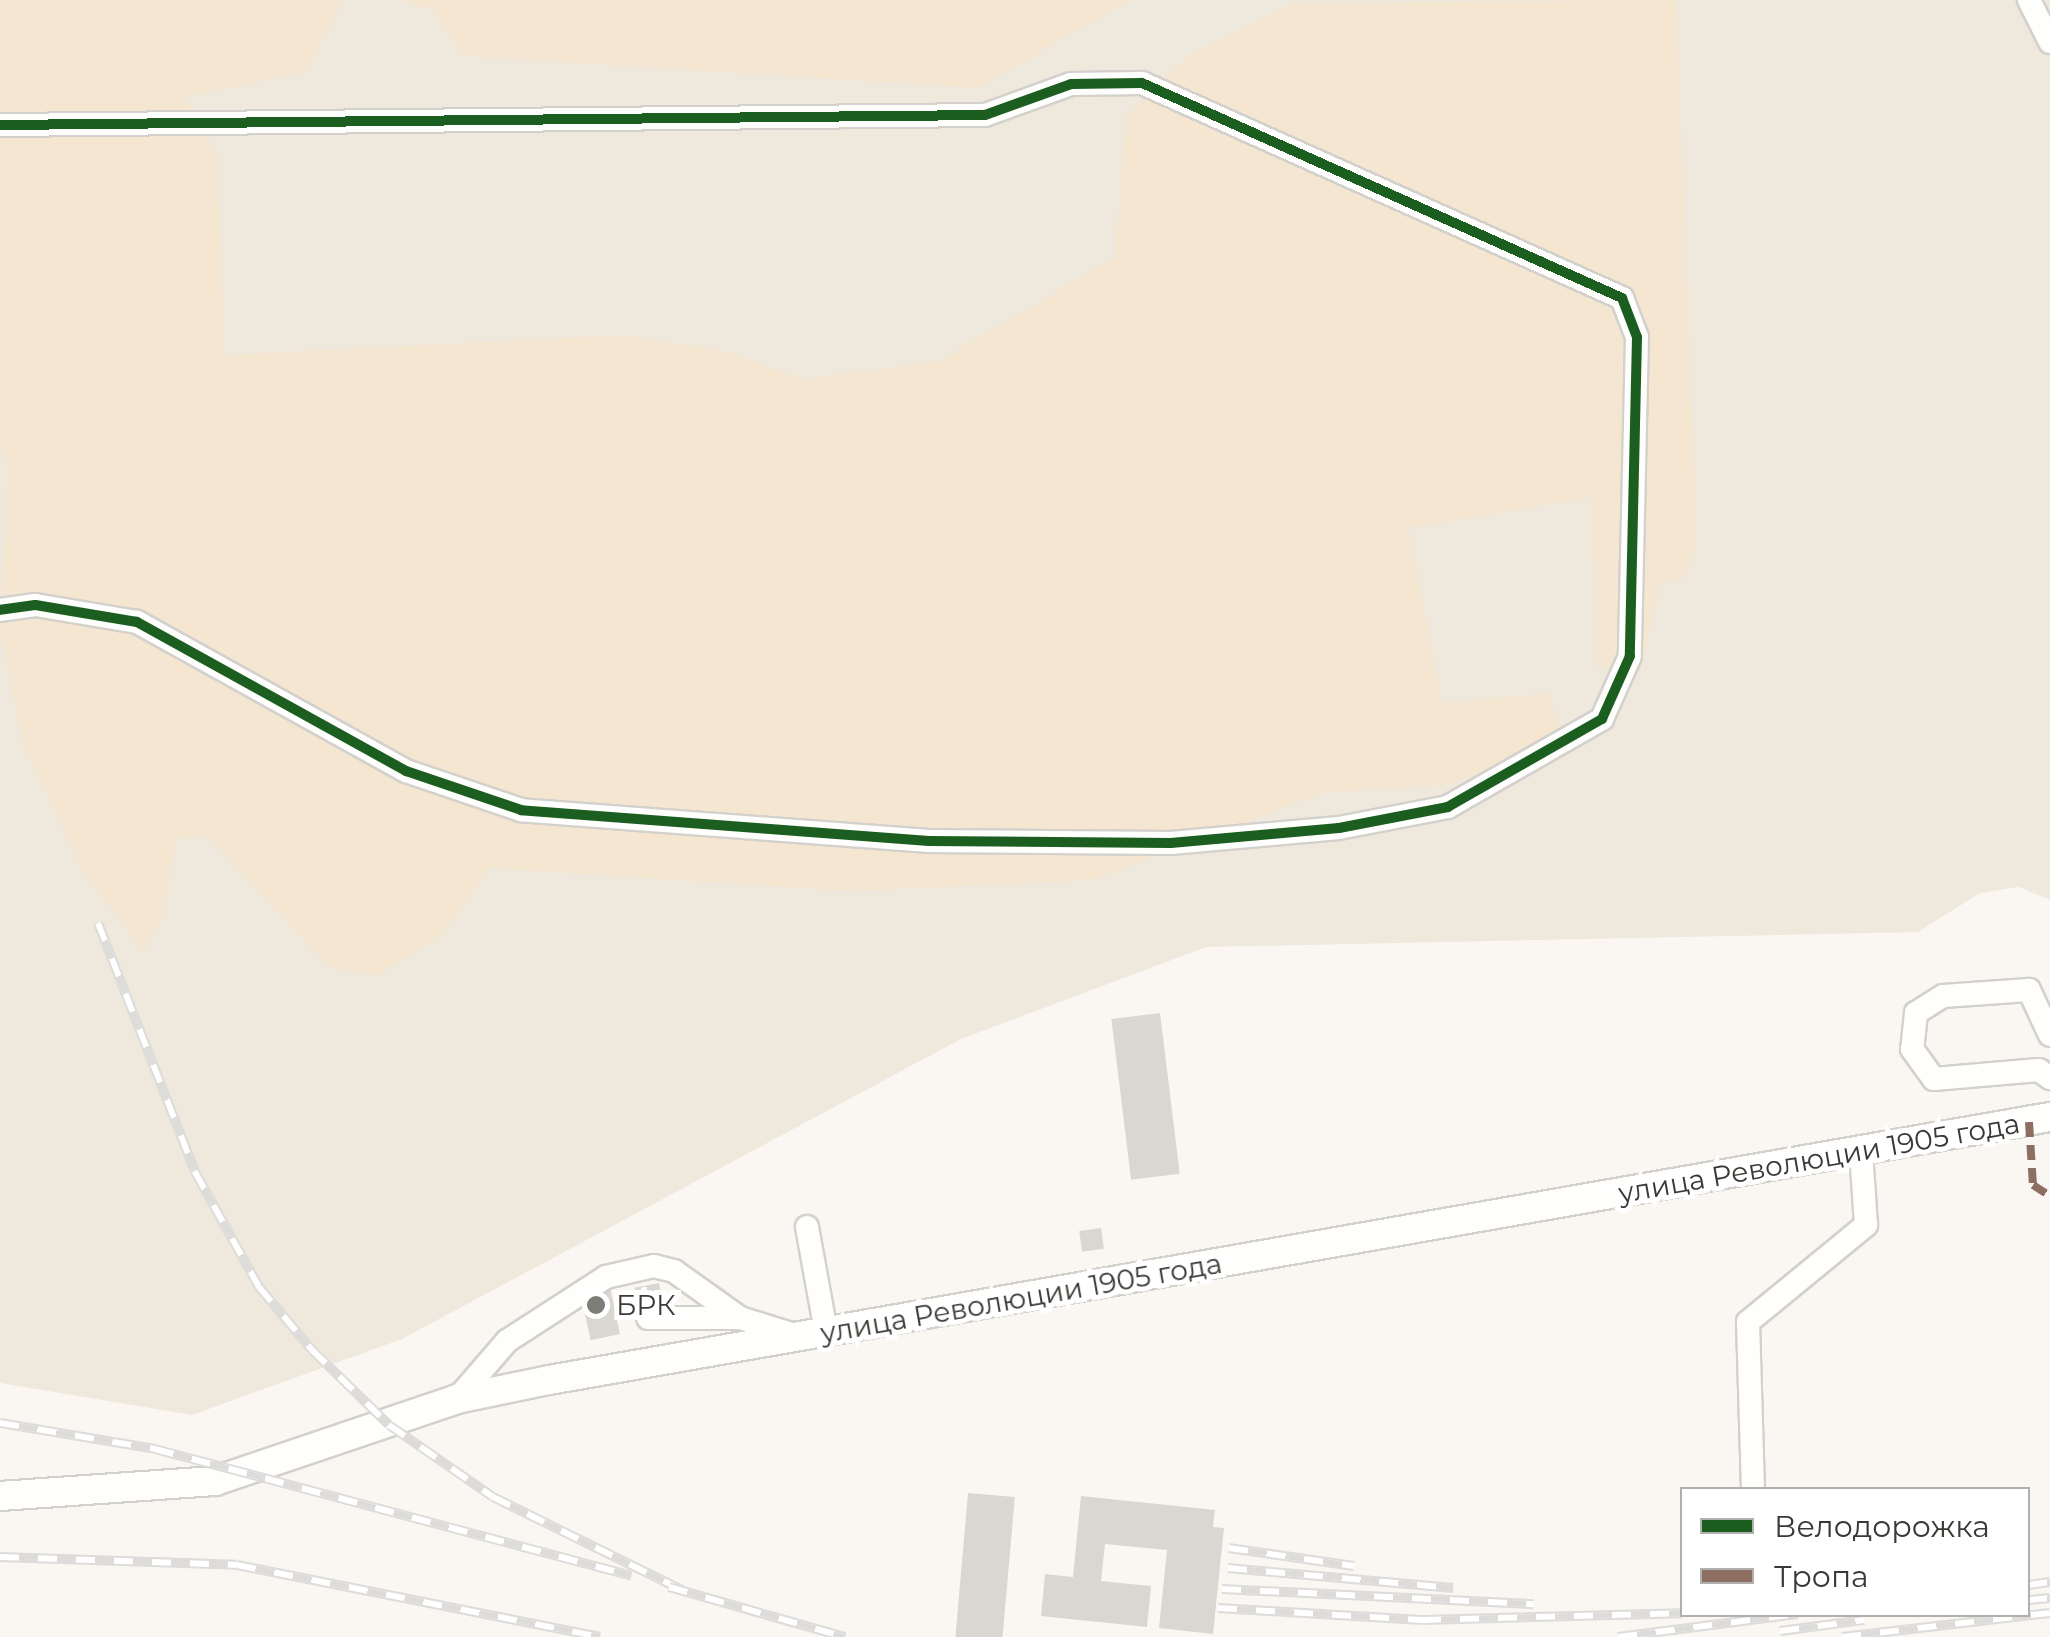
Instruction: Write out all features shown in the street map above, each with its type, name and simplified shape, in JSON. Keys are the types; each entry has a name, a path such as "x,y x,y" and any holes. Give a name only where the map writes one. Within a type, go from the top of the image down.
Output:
{"main road":[{"name":"улица Революции 1905 года","path":"0,1496 215,1482 457,1400 2050,1116"}],"street":[{"path":"2030,0 2050,42"},
{"path":"0,125 985,115 1071,84 1142,83 1622,298 1637,337 1630,656 1602,719 1448,807 1338,828 1171,843 928,841 521,810 406,771 137,622 35,606 0,610"},
{"path":"2050,1035 2029,990 1943,996 1916,1013 1912,1049 1934,1080 2039,1070 2050,1078"},
{"path":"1753,1487 1748,1322 1866,1225 1861,1151"},
{"path":"648,1318 740,1318 813,1334 807,1228"},
{"path":"457,1400 507,1341 606,1277 654,1266 674,1271 740,1318"}],"shaded area":[{"path":"0,0 2050,0 2050,900 2019,887 1980,893 1918,932 1206,947 961,1039 402,1339 192,1415 0,1383"},
{"path":"0,0 344,0 306,72 185,97 218,154 224,355 626,335 721,350 803,379 937,362 1115,257 1126,116 1189,55 1296,3 1676,0 1697,541 1685,578 1660,583 1641,671 1595,667 1592,497 1409,528 1442,703 1550,693 1561,742 1450,784 1323,793 1093,880 850,891 489,868 443,934 377,976 329,967 207,836 176,839 164,914 144,952 83,872 23,744 0,630 8,469 0,442"},
{"path":"404,0 1130,0 978,88 464,56 434,11"}],"building":[{"path":"1160,1013 1180,1174 1131,1180 1111,1019"},
{"path":"1101,1228 1104,1249 1082,1252 1079,1231"},
{"path":"659,1283 663,1303 638,1307 634,1288"},
{"path":"610,1287 620,1334 591,1340 581,1293"},
{"path":"968,1493 1015,1497 1003,1637 955,1637"},
{"path":"1081,1496 1215,1510 1213,1527 1224,1528 1213,1634 1159,1628 1167,1550 1105,1544 1101,1581 1151,1586 1147,1627 1041,1616 1045,1574 1073,1577"}],"railway":[{"path":"98,923 195,1172 259,1287 312,1350 389,1425 493,1497 682,1590"},
{"path":"0,1423 155,1449 631,1576"},
{"path":"1229,1548 1354,1566"},
{"path":"0,1557 237,1565 600,1637"},
{"path":"1228,1568 1453,1588"},
{"path":"2030,1585 2050,1582"},
{"path":"669,1587 845,1637"},
{"path":"1222,1589 1534,1604"},
{"path":"2030,1600 2050,1598"},
{"path":"1218,1608 1422,1620 1680,1613"},
{"path":"2030,1615 2050,1613"},
{"path":"1618,1637 1775,1617"},
{"path":"1842,1637 2015,1617"},
{"path":"1780,1631 1864,1620"}],"marked path":[{"path":"2029,1122 2033,1185 2050,1196"}],"cycle path":[{"path":"0,125 985,115 1071,84 1142,83 1622,298 1637,337 1630,656 1602,719 1448,807 1339,828 1171,843 929,841 521,810 406,771 137,622 35,605 0,610"}],"place":[{"name":"БРК","path":"596,1305"}]}
